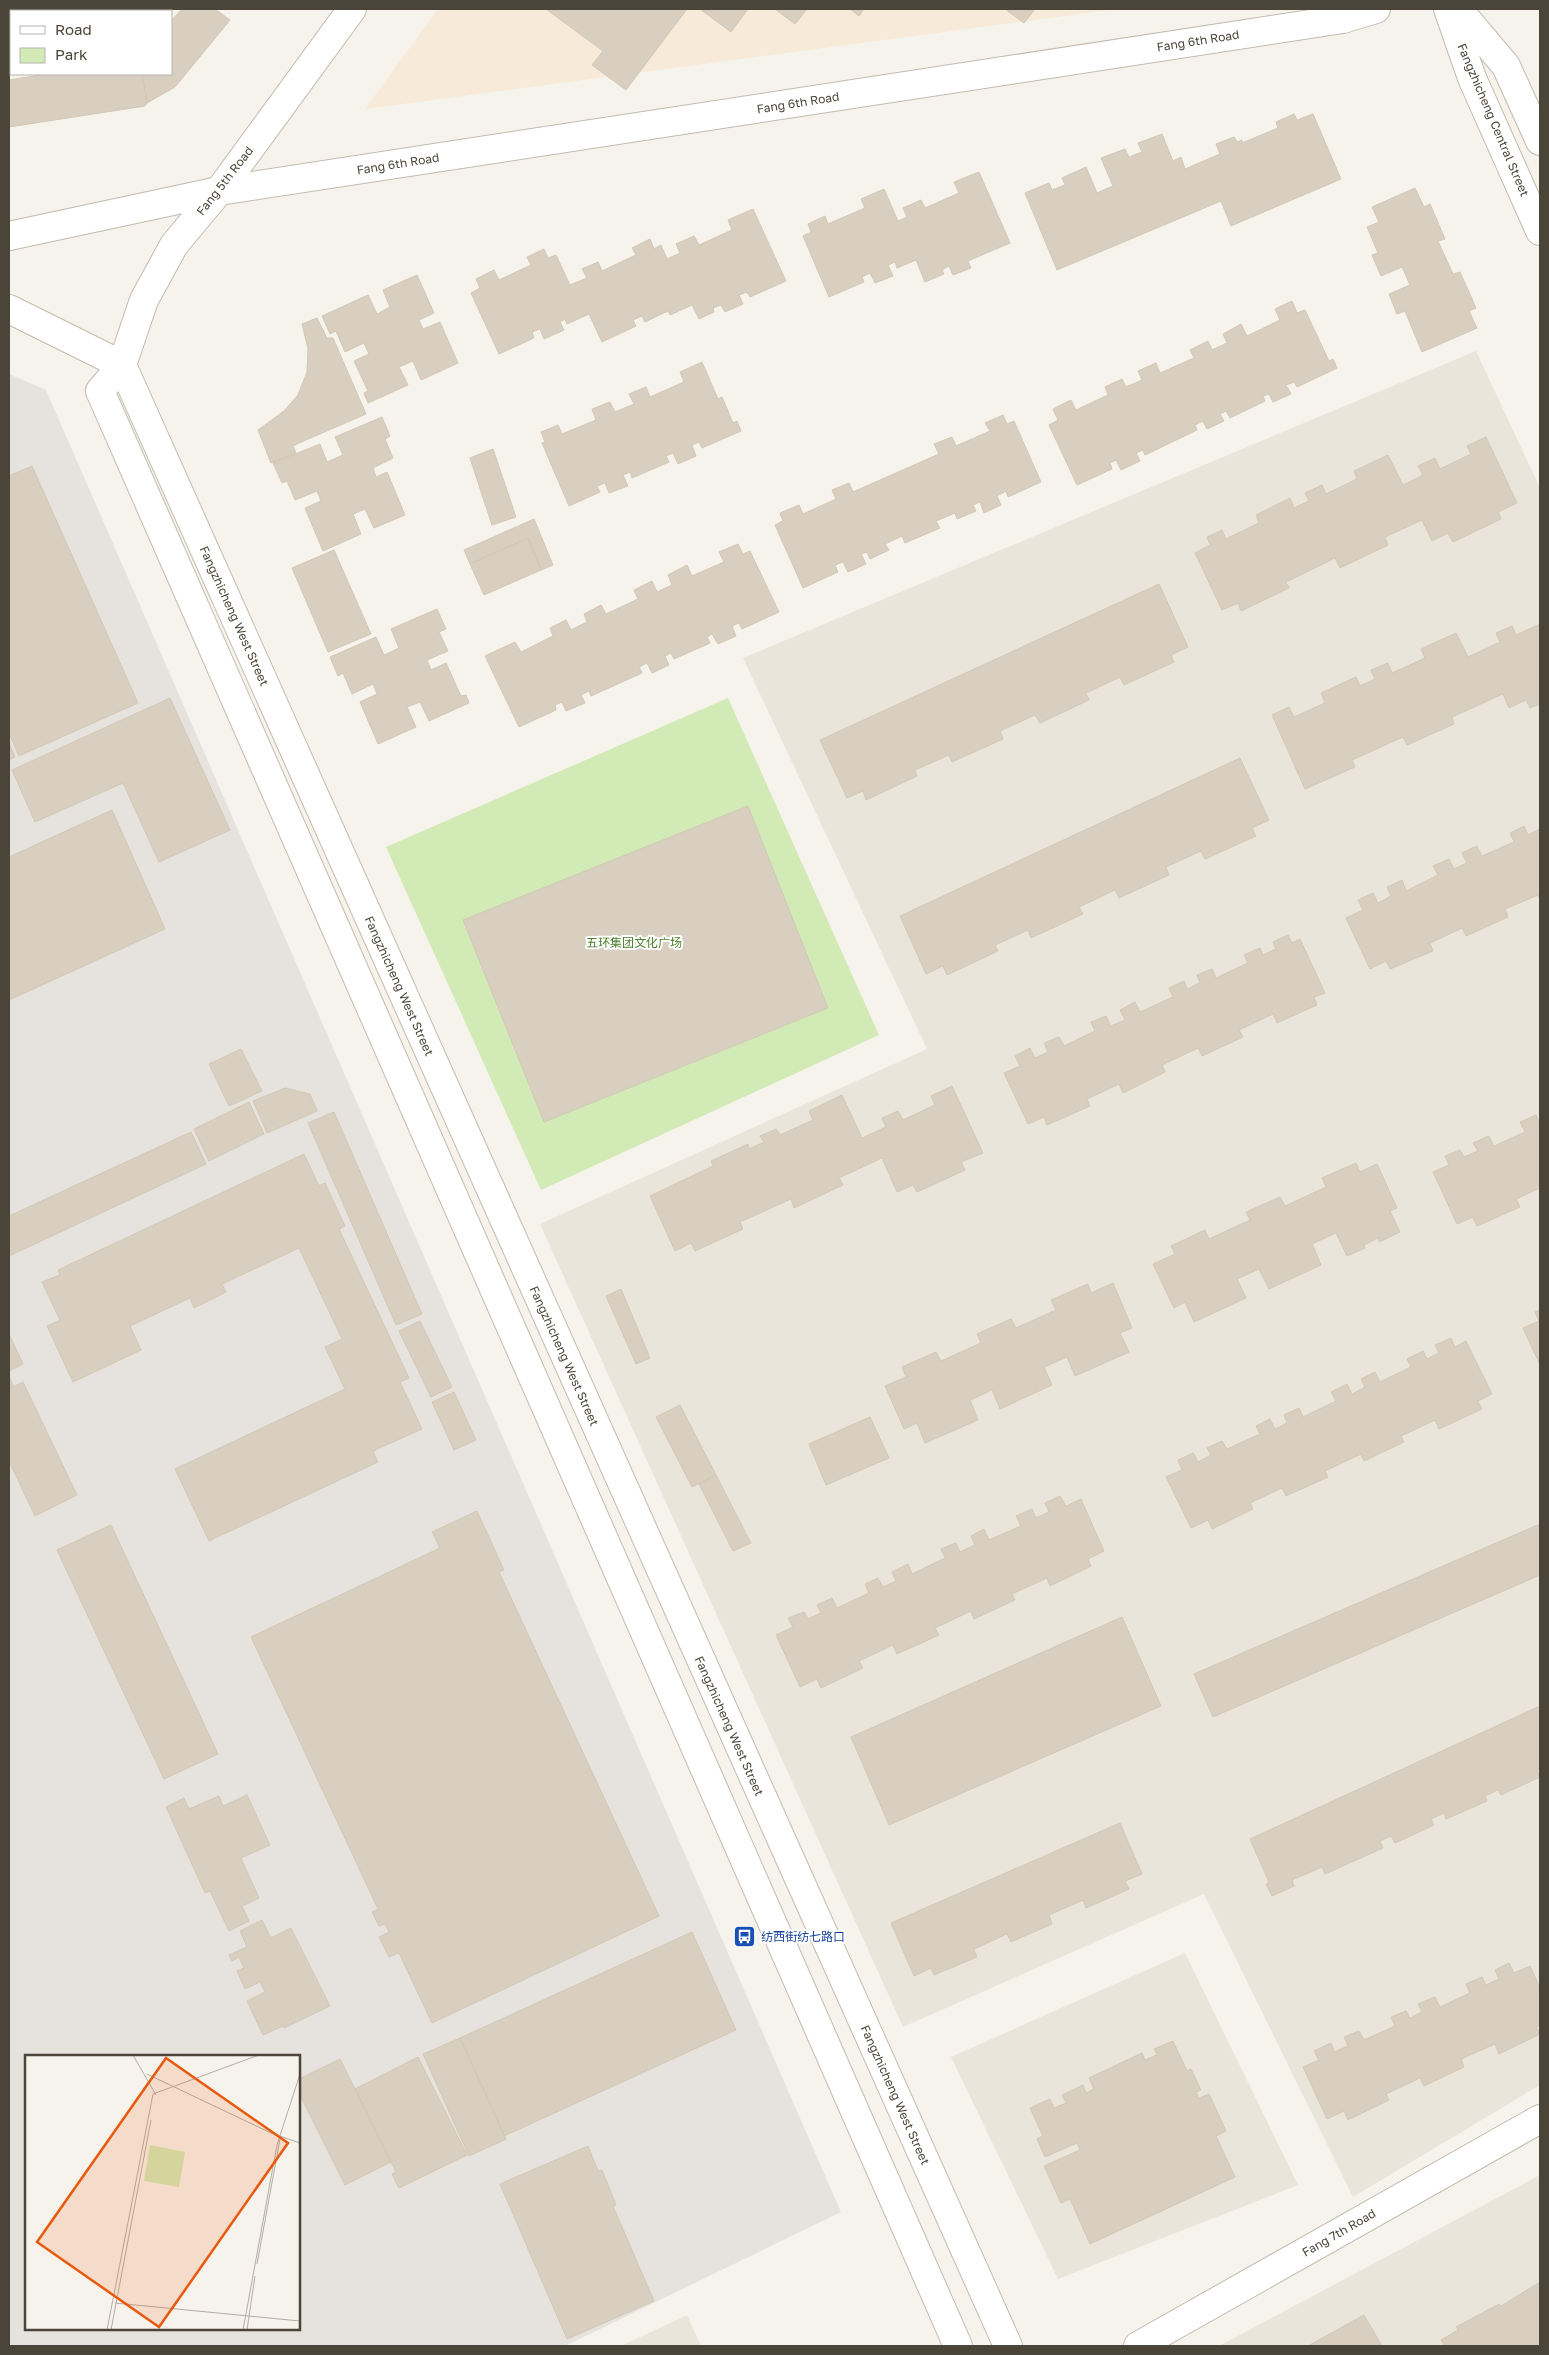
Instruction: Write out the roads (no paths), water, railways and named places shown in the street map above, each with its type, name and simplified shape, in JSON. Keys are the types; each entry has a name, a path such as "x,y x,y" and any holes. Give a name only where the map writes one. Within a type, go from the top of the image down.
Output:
{"street":[{"name":"Fang 5th Road","path":"122,365 144,300 174,245 219,191 352,9"},
{"name":"Fang 6th Road","path":"9,236 219,191 1343,19 1376,9"},
{"name":"Fangzhicheng Central Street","path":"1448,9 1472,78 1540,231"},
{"name":"Fangzhicheng Central Street","path":"1458,9 1506,66 1540,141"},
{"path":"9,309 122,365 100,391 958,2346"},
{"name":"Fangzhicheng West Street","path":"122,365 1008,2346"},
{"name":"Fang 7th Road","path":"1138,2346 1540,2119"}],"place":[{"name":"纺西街纺七路口","path":"745,1937"}],"park label":[{"name":"五环集团文化广场","path":"634,943"}]}
